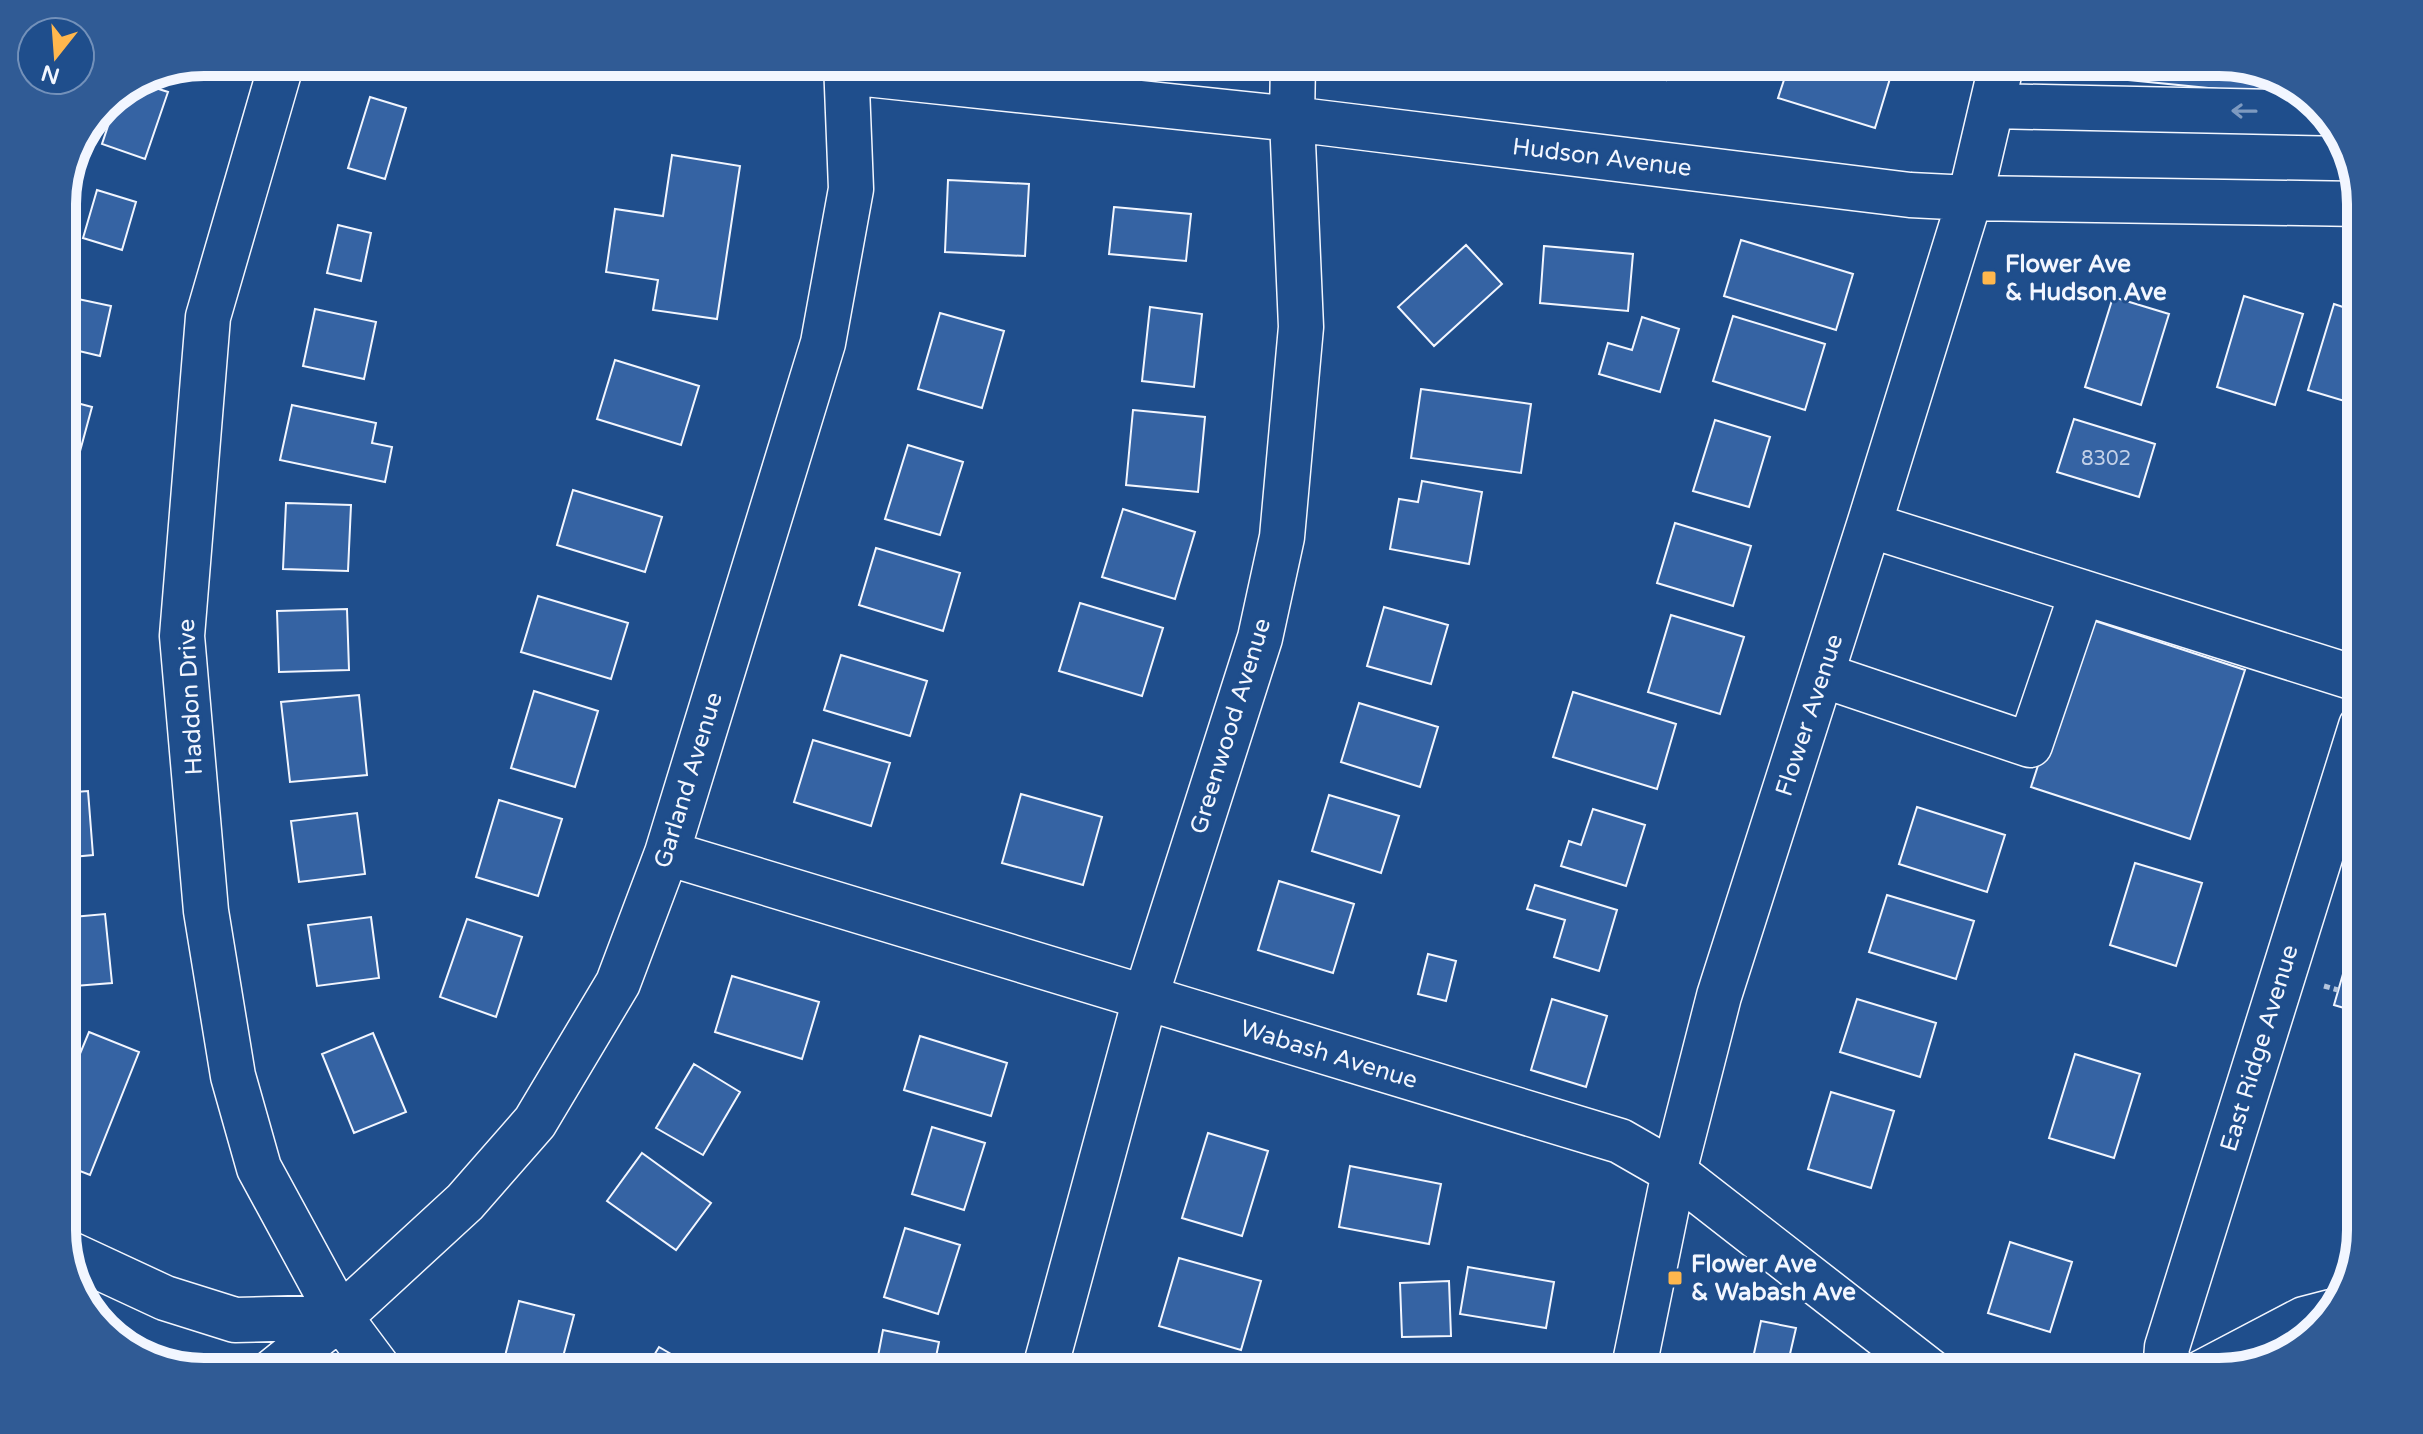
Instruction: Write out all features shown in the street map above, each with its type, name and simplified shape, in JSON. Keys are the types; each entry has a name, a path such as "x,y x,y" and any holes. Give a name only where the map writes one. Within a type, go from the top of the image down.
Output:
{"street":[{"name":"Haddon Drive","path":"278,76 208,317 182,636 206,911 233,1076 259,1168 340,1317 371,1358"},
{"name":"Garland Avenue","path":"289,1358 340,1317 465,1202 535,1122 618,983 667,853 823,343 851,189 846,76"},
{"name":"Hudson Avenue","path":"923,76 1910,195 2347,204"},
{"name":"Greenwood Avenue","path":"1048,1358 1145,999 1260,638 1282,537 1301,327 1293,76"},
{"name":"Flower Avenue","path":"1636,1358 1674,1172 1719,996 1970,198 1999,76"},
{"path":"1992,106 2308,113"},
{"path":"1869,525 2347,676"},
{"path":"1822,675 2030,745 2082,592"},
{"name":"East Ridge Avenue","path":"2166,1358 2211,1201 2347,770"},
{"name":"Wabash Avenue","path":"667,853 1620,1141 1674,1172 1913,1358"},
{"path":"79,1258 165,1298 235,1320 340,1317"},
{"path":"2231,1357 2312,1317"}],"building":[{"path":"1642,76 1667,76 1666,80"},
{"path":"1785,76 1891,76 1875,128 1778,98"},
{"path":"2129,76 2236,77 2252,80 2288,96 2129,80"},
{"path":"153,87 168,92 145,159 102,144 111,117 120,108"},
{"path":"370,97 406,108 385,179 348,168"},
{"path":"672,155 740,166 717,319 653,310 658,280 606,272 615,209 663,216"},
{"path":"948,180 1029,184 1025,256 945,252"},
{"path":"97,190 136,202 122,250 83,238"},
{"path":"1114,207 1191,214 1186,261 1109,254"},
{"path":"338,225 371,233 361,281 327,273"},
{"path":"1741,240 1853,274 1836,330 1724,296"},
{"path":"1466,245 1502,284 1434,346 1398,307"},
{"path":"1544,246 1633,254 1628,311 1540,303"},
{"path":"2244,296 2303,314 2275,405 2217,387"},
{"path":"2113,297 2169,314 2141,405 2085,387"},
{"path":"76,299 111,306 100,356 76,350"},
{"path":"2334,304 2347,308 2347,402 2308,390"},
{"path":"1150,307 1202,314 1194,387 1142,381"},
{"path":"315,309 376,322 364,379 303,366"},
{"path":"940,313 1004,331 982,408 918,389"},
{"path":"1733,316 1825,344 1805,410 1713,381"},
{"path":"1642,317 1679,329 1660,392 1599,374 1608,343 1632,350"},
{"path":"615,360 699,386 681,445 597,419"},
{"path":"1421,389 1531,404 1521,473 1411,458"},
{"path":"76,403 92,407 76,466"},
{"path":"292,405 376,423 372,443 392,447 385,482 280,460"},
{"path":"1133,410 1205,417 1198,492 1126,485"},
{"path":"2074,419 2155,444 2139,497 2057,472"},
{"path":"1715,420 1770,437 1749,507 1693,491"},
{"path":"908,445 963,462 940,535 885,519"},
{"path":"1422,481 1482,492 1469,564 1390,549 1399,499 1418,502"},
{"path":"573,490 662,517 645,572 557,545"},
{"path":"286,503 351,505 348,571 283,569"},
{"path":"1123,509 1195,532 1175,599 1102,577"},
{"path":"1675,523 1751,546 1733,606 1657,583"},
{"path":"876,548 960,573 943,631 859,605"},
{"path":"76,594 79,594 80,656 76,656"},
{"path":"538,596 628,623 611,679 521,652"},
{"path":"1080,603 1163,628 1142,696 1059,671"},
{"path":"1384,607 1448,625 1431,684 1367,666"},
{"path":"347,609 349,670 279,672 277,611"},
{"path":"1671,615 1744,637 1720,714 1648,692"},
{"path":"2086,618 2245,670 2190,839 2031,787"},
{"path":"841,655 927,681 910,736 824,710"},
{"path":"76,691 80,748 76,748"},
{"path":"534,691 598,711 575,787 511,768"},
{"path":"1573,692 1676,724 1657,789 1553,757"},
{"path":"359,695 367,775 290,782 281,702"},
{"path":"1359,703 1438,727 1420,787 1341,762"},
{"path":"813,740 890,763 871,826 794,802"},
{"path":"88,791 93,855 76,857 76,792"},
{"path":"1021,794 1102,817 1083,885 1002,863"},
{"path":"1329,795 1399,816 1381,873 1312,851"},
{"path":"499,800 562,819 538,896 476,877"},
{"path":"1917,807 2005,835 1987,892 1899,864"},
{"path":"1593,809 1645,825 1626,886 1561,866 1569,841 1581,845"},
{"path":"357,813 365,874 299,882 291,821"},
{"path":"2135,863 2202,883 2176,966 2110,945"},
{"path":"1279,881 1354,904 1333,973 1258,950"},
{"path":"1535,885 1617,910 1599,971 1554,957 1565,920 1527,909"},
{"path":"1887,895 1974,921 1956,979 1869,952"},
{"path":"105,914 112,983 76,986 76,917"},
{"path":"371,917 379,978 317,986 308,925"},
{"path":"467,919 522,937 496,1017 440,997"},
{"path":"1428,954 1456,961 1446,1001 1418,994"},
{"path":"2343,974 2347,975 2347,1009 2334,1005"},
{"path":"732,976 819,1002 802,1059 715,1032"},
{"path":"1552,999 1607,1016 1586,1087 1531,1070"},
{"path":"1857,999 1936,1023 1920,1077 1840,1052"},
{"path":"89,1032 139,1052 90,1175 76,1170 76,1063"},
{"path":"373,1033 406,1112 354,1133 322,1054"},
{"path":"920,1036 1007,1063 991,1116 904,1090"},
{"path":"2075,1054 2140,1074 2114,1158 2049,1138"},
{"path":"694,1064 740,1092 703,1155 656,1128"},
{"path":"1831,1092 1894,1111 1871,1188 1808,1169"},
{"path":"932,1127 985,1143 964,1210 912,1194"},
{"path":"1208,1133 1268,1151 1242,1236 1182,1218"},
{"path":"642,1153 711,1203 676,1250 607,1201"},
{"path":"1350,1166 1441,1184 1429,1244 1339,1227"},
{"path":"905,1228 960,1245 938,1314 884,1297"},
{"path":"2010,1242 2072,1262 2050,1332 1988,1313"},
{"path":"1179,1258 1261,1281 1241,1350 1159,1326"},
{"path":"1468,1267 1554,1282 1546,1328 1460,1314"},
{"path":"1449,1281 1451,1336 1402,1337 1400,1283"},
{"path":"519,1301 574,1315 563,1358 505,1358"},
{"path":"1761,1321 1796,1328 1790,1354 1809,1358 1753,1358"},
{"path":"883,1330 939,1342 936,1358 878,1358"},
{"path":"659,1347 678,1358 652,1358"}],"place":[{"name":"Flower Ave & Hudson Ave","path":"1989,278"},
{"name":"Flower Ave & Wabash Ave","path":"1675,1278"}]}
